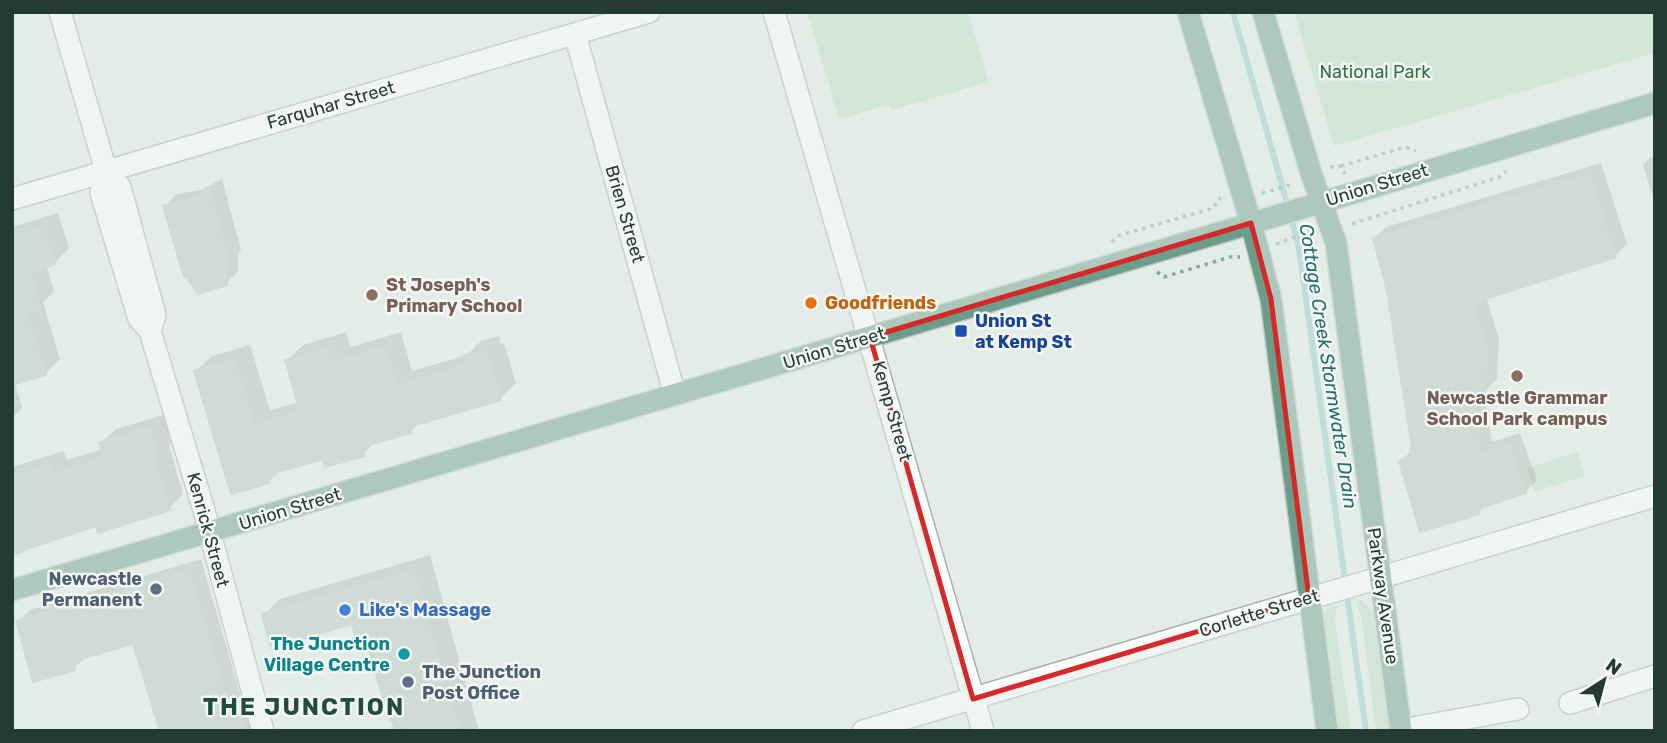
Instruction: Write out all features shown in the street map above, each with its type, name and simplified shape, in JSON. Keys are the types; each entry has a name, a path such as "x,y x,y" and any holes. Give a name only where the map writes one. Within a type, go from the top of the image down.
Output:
{"main road":[{"path":"1188,12 1261,220 1327,731"},
{"name":"Parkway Avenue","path":"1263,12 1314,204 1336,243 1401,730"},
{"name":"Union Street","path":"12,590 1655,103"}],"street":[{"name":"Kenrick Street","path":"60,12 106,171 101,193 139,319 150,331 210,533 263,731"},
{"name":"Farquhar Street","path":"12,199 649,12"},
{"name":"Kemp Street","path":"774,12 983,731"},
{"name":"Brien Street","path":"575,34 675,395"},
{"name":"Corlette Street","path":"863,731 1655,496"},
{"path":"1570,702 1655,676"},
{"path":"1401,730 1518,709"}],"path":[{"path":"1332,166 1342,166 1405,147"},
{"path":"1342,166 1345,173"},
{"path":"1345,227 1359,220 1499,177"},
{"path":"1261,187 1263,193 1292,185"},
{"path":"1117,236 1214,208 1218,199 1223,198"},
{"path":"1356,212 1359,220"},
{"path":"1286,239 1305,233"},
{"path":"1164,277 1230,257 1247,256"}],"highlighted area":[{"path":"1251,223 1271,299 1309,598 973,699 870,337"}],"green space":[{"path":"807,12 968,12 989,82 892,110 888,105 839,119"},
{"name":"National Park","path":"1294,12 1655,12 1655,53 1334,146"},
{"path":"1577,452 1585,476 1534,492 1527,468"},
{"path":"1361,600 1374,613 1390,731 1376,731 1357,601"},
{"path":"1332,606 1337,607 1335,621 1351,731 1336,731 1321,618"}],"building":[{"path":"1589,174 1616,257 1473,303 1488,352 1485,393 1472,395 1480,453 1508,444 1526,493 1477,509 1479,514 1420,532 1399,461 1413,457 1412,448 1387,291 1373,238"},
{"path":"210,189 230,264 227,266 227,285 198,294 187,277 184,277 163,206 188,201"},
{"path":"44,227 55,264 30,272 40,308 27,312 46,375 12,385 12,229 16,228 18,234"},
{"path":"331,347 335,361 385,347 397,385 466,365 463,356 484,350 501,400 409,427 411,433 361,447 364,456 325,467 323,459 275,473 276,475 268,477 270,483 231,494 194,371 234,359 254,425 300,411 285,360"},
{"path":"149,428 158,459 154,459 170,510 98,533 96,526 12,554 12,476 50,465 52,474 104,458 99,443"},
{"path":"189,570 230,712 239,709 245,731 160,731 133,644 73,661 75,670 33,682 16,621"},
{"name":"The Junction Village Centre","path":"414,570 460,731 402,731 399,719 390,721 367,645 356,639 352,624 271,648 262,614"}],"waterway":[{"name":"Cottage Creek Stormwater Drain","path":"1233,12 1298,242 1366,731"}],"place":[{"name":"St Joseph's Primary School","path":"372,295"},
{"name":"Goodfriends","path":"811,303"},
{"name":"Union St at Kemp St","path":"961,331"},
{"name":"Newcastle Grammar School Park campus","path":"1517,376"},
{"name":"Newcastle Permanent","path":"156,589"},
{"name":"Like's Massage","path":"345,610"},
{"name":"The Junction Village Centre","path":"404,654"},
{"name":"The Junction Post Office","path":"408,682"}],"district":[{"name":"THE JUNCTION","path":"304,707"}]}
